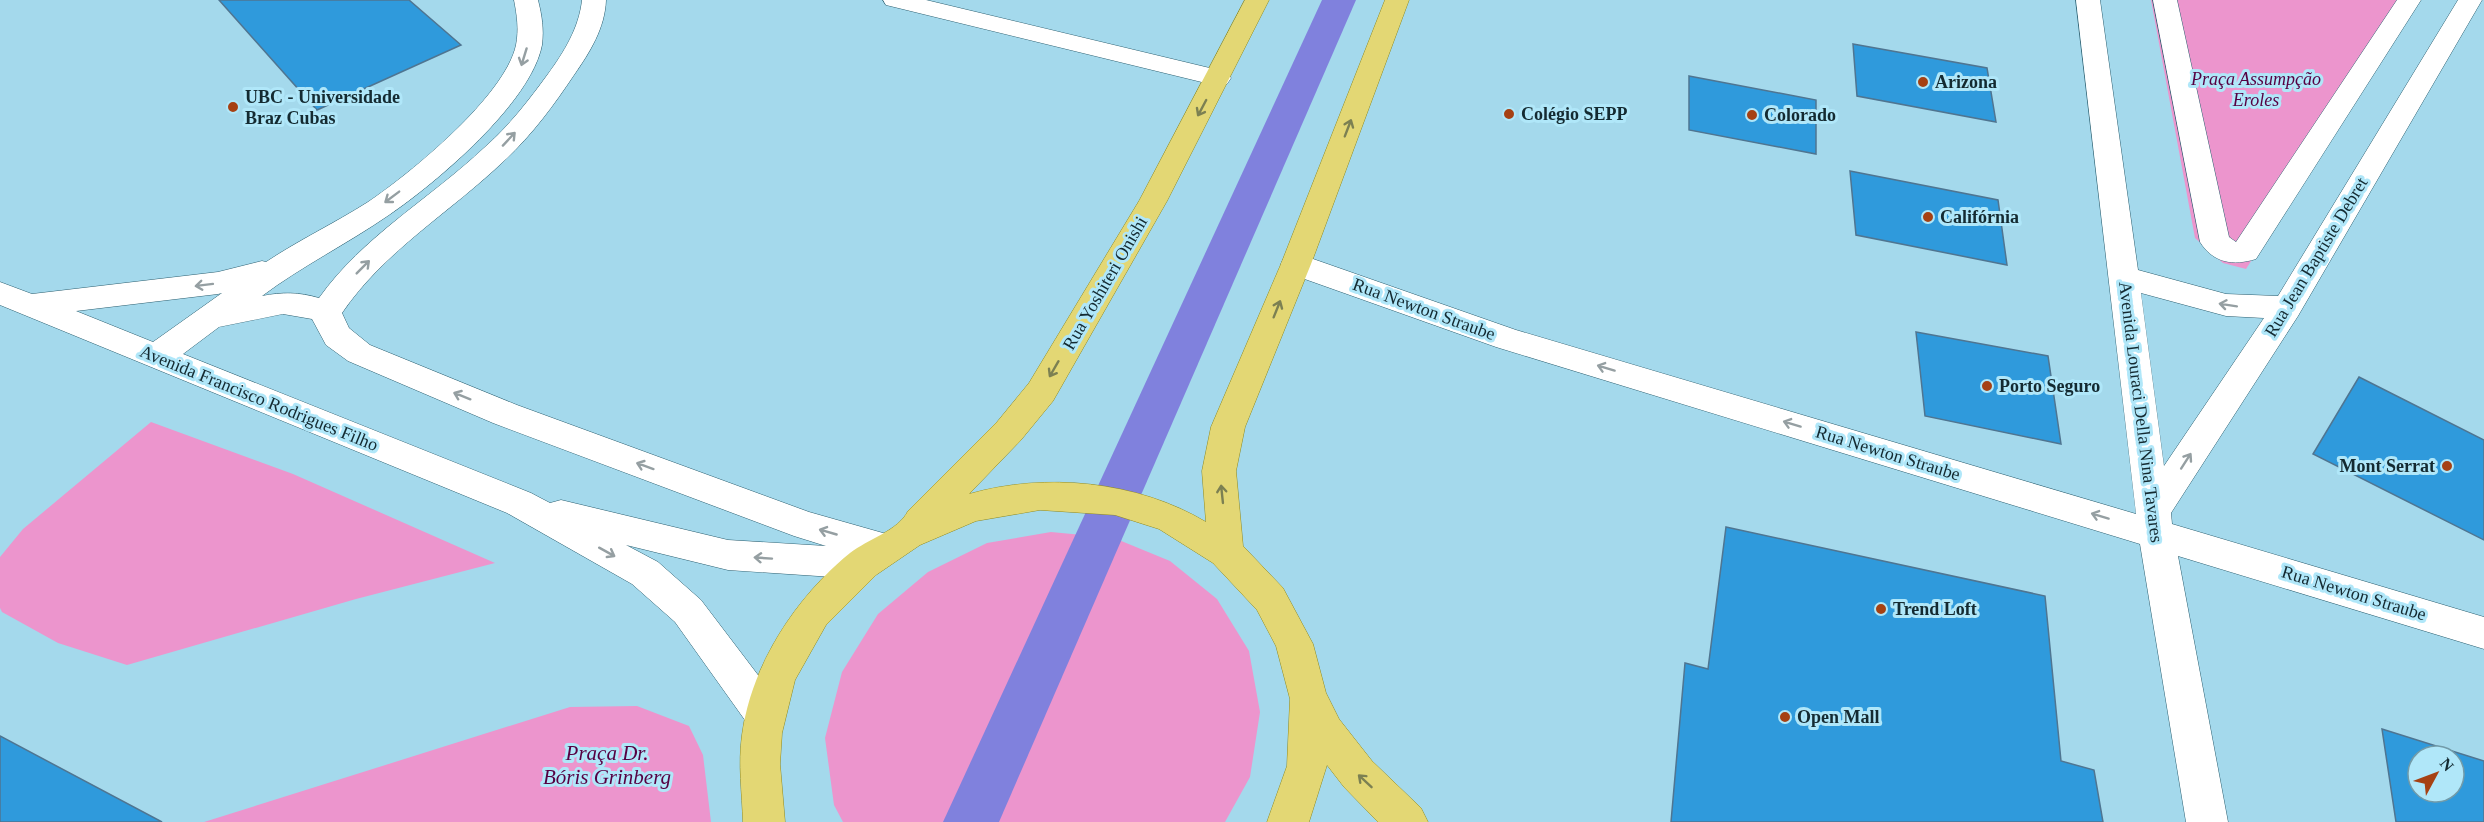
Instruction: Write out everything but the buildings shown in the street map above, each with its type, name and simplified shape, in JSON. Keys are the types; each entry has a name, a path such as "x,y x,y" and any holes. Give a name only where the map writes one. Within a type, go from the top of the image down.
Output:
{"main road":[{"name":"Rua Yoshiteri Onishi","path":"885,549 1002,438 1041,392 1153,201 1257,0"},
{"path":"1226,552 1219,471 1228,427 1296,264 1397,0"},
{"name":"Avenida Francisco Rodrigues Filho","path":"764,822 760,764 762,733 777,676 813,614 885,549 972,507 1040,496 1115,501 1170,518 1226,552 1270,599 1294,644 1307,695 1325,732 1358,774 1407,822"},
{"name":"Avenida Francisco Rodrigues Filho","path":"1288,822 1307,766 1307,695"},
{"path":"759,822 760,764"}],"street":[{"path":"156,357 282,267 380,207 459,142 501,99 520,70 530,32 529,8 526,0"},
{"path":"594,0 594,8 580,47 529,117 495,154 365,264 338,292 326,312 330,329 341,342 359,354 506,414 806,526 885,549"},
{"path":"896,0 1218,78"},
{"name":"Avenida Louraci Della Nina Tavares","path":"2088,0 2155,522 2206,822"},
{"path":"2165,0 2215,242 2230,253 2245,252 2409,0"},
{"name":"Rua Jean Baptiste Debret","path":"2155,522 2287,308 2470,0"},
{"name":"Rua Newton Straube","path":"1296,264 1507,339 2155,522 2484,633"},
{"path":"30,305 218,283 282,267"},
{"path":"2123,277 2226,305 2287,308"},
{"name":"Avenida Francisco Rodrigues Filho","path":"0,293 519,503 645,573 688,611 766,717"},
{"path":"210,317 283,303 304,305 326,312"},
{"name":"Avenida Francisco Rodrigues Filho","path":"519,503 728,555 885,549"}],"green space":[{"name":"Praça Assumpção Eroles","path":"2151,0 2419,0 2246,269 2223,263 2195,238"},
{"path":"151,422 293,474 495,563 356,599 127,665 58,643 2,612 0,608 0,557 23,529"},
{"path":"1051,532 1114,538 1170,561 1217,599 1249,651 1260,712 1250,777 1225,822 843,822 834,805 825,738 842,672 878,614 928,572 987,543"},
{"name":"Praça Dr. Bóris Grinberg","path":"637,706 689,726 703,755 711,822 204,822 570,707"}],"waterway":[{"path":"971,822 1339,0"}],"place":[{"name":"Arizona","path":"1923,82"},
{"name":"UBC - Universidade Braz Cubas","path":"233,107"},
{"name":"Colégio SEPP","path":"1509,114"},
{"name":"Colorado","path":"1752,115"},
{"name":"Califórnia","path":"1928,217"},
{"name":"Porto Seguro","path":"1987,386"},
{"name":"Mont Serrat","path":"2447,466"},
{"name":"Trend Loft","path":"1881,609"},
{"name":"Open Mall","path":"1785,717"}]}
